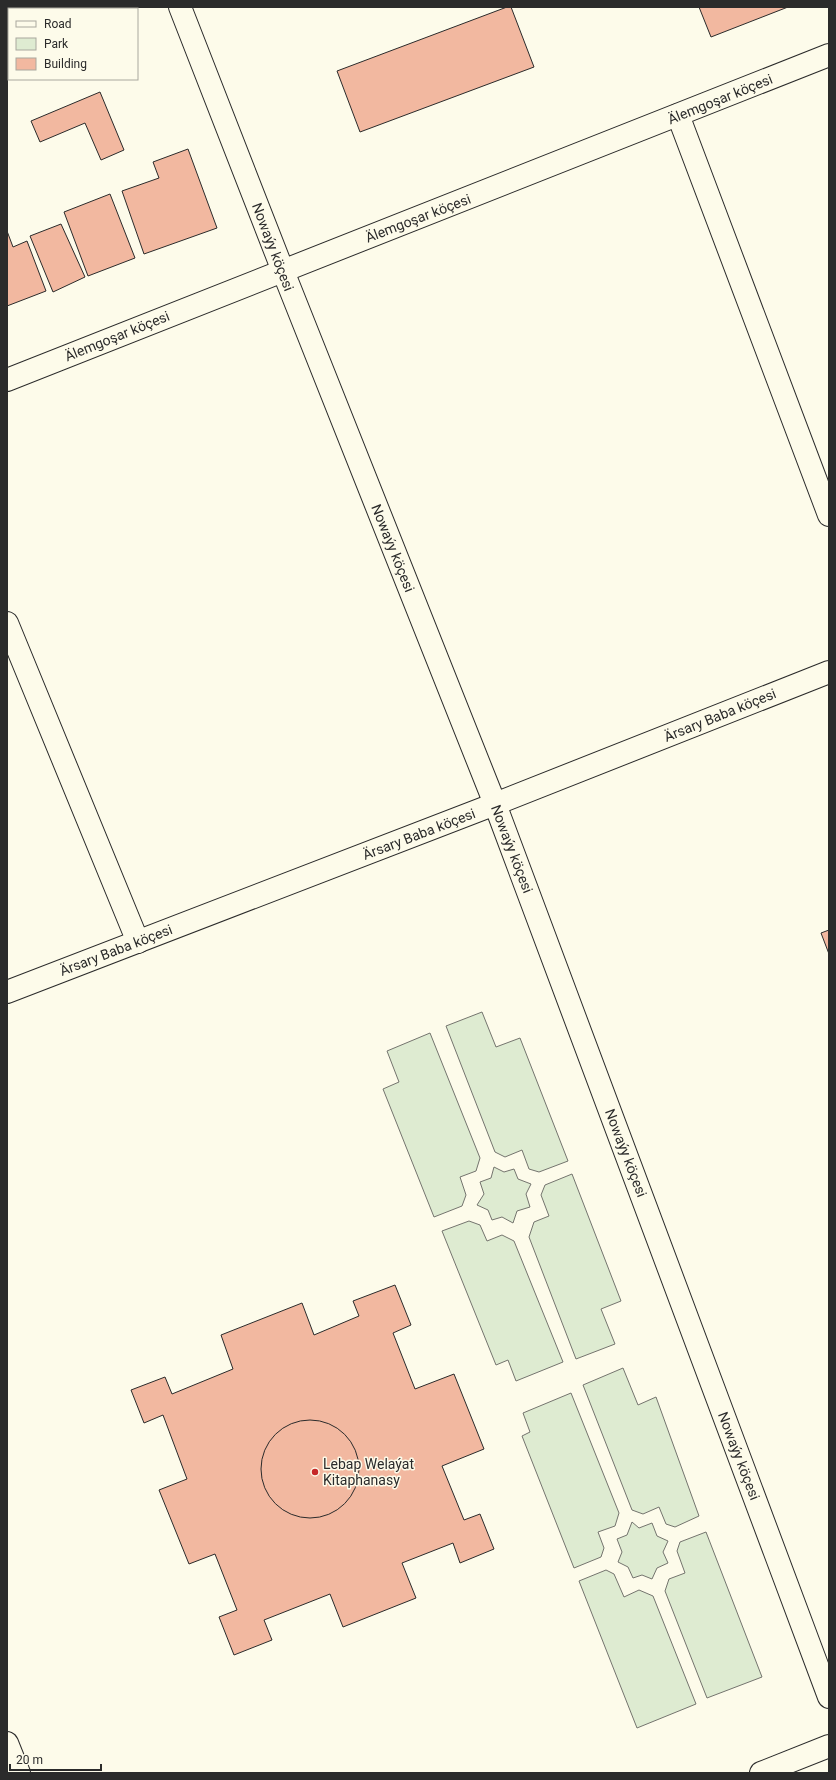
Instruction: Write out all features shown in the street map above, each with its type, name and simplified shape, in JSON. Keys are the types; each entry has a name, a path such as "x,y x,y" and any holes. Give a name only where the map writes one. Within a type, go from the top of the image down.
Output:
{"street":[{"name":"Nowaýy köçesi","path":"180,7 283,271 495,804 829,1697"},
{"name":"Älemgoşar köçesi","path":"7,380 829,55"},
{"path":"678,115 829,515"},
{"path":"7,623 138,942"},
{"name":"Ärsary Baba köçesi","path":"7,992 495,804 829,672"},
{"path":"7,1743 19,1773"},
{"path":"761,1773 829,1746"}],"green space":[{"path":"482,1012 496,1047 520,1038 568,1161 539,1172 529,1169 522,1150 505,1157 495,1152 446,1026"},
{"path":"430,1033 480,1158 476,1171 460,1177 466,1195 462,1206 434,1217 383,1089 399,1082 387,1051"},
{"path":"494,1167 504,1172 514,1169 518,1179 531,1184 526,1194 530,1207 517,1211 513,1223 502,1217 492,1220 488,1210 477,1205 484,1194 480,1182 491,1178"},
{"path":"572,1174 621,1301 601,1309 615,1344 576,1359 529,1237 534,1222 549,1216 541,1195 545,1185"},
{"path":"469,1221 480,1225 487,1241 502,1235 514,1241 563,1362 516,1381 508,1360 496,1365 442,1231"},
{"path":"623,1368 638,1405 656,1397 699,1516 675,1527 666,1524 659,1507 643,1514 632,1510 583,1385"},
{"path":"571,1393 619,1513 615,1526 598,1532 604,1548 601,1557 574,1568 522,1436 530,1432 523,1413"},
{"path":"632,1522 639,1528 652,1523 657,1536 668,1541 663,1552 668,1563 657,1568 652,1579 642,1575 633,1578 628,1567 618,1562 622,1552 617,1539 627,1535"},
{"path":"706,1532 762,1677 707,1698 665,1591 669,1579 685,1573 677,1551 680,1542"},
{"path":"606,1570 614,1574 624,1597 639,1590 653,1596 696,1704 637,1728 579,1581"}],"building":[{"path":"54,7 117,7 117,8"},
{"path":"507,7 511,7 534,67 360,132 337,71"},
{"path":"699,7 788,7 711,37"},
{"path":"100,92 124,150 101,160 85,123 40,142 31,121"},
{"path":"188,149 217,228 144,254 122,191 159,178 153,162"},
{"path":"110,194 135,258 88,276 64,212"},
{"path":"61,224 85,277 53,292 30,236"},
{"path":"7,231 13,247 27,241 46,291 7,306"},
{"path":"829,930 829,954 821,933"},
{"name":"Lebap Welaýat Kitaphanasy","path":"395,1285 411,1325 393,1333 415,1389 454,1374 484,1449 442,1466 464,1520 480,1514 494,1549 460,1563 453,1543 402,1563 416,1598 343,1627 330,1594 264,1620 272,1640 234,1655 219,1617 237,1610 215,1554 189,1564 159,1490 187,1479 163,1415 144,1423 131,1390 165,1377 172,1394 233,1369 221,1335 302,1303 314,1335 359,1316 353,1301"},
{"path":"310,1420 329,1424 345,1434 355,1450 359,1469 355,1488 345,1504 329,1514 310,1518 291,1514 275,1504 265,1488 261,1469 265,1450 275,1434 291,1424"}],"place":[{"name":"Lebap Welaýat Kitaphanasy","path":"315,1472"}]}
